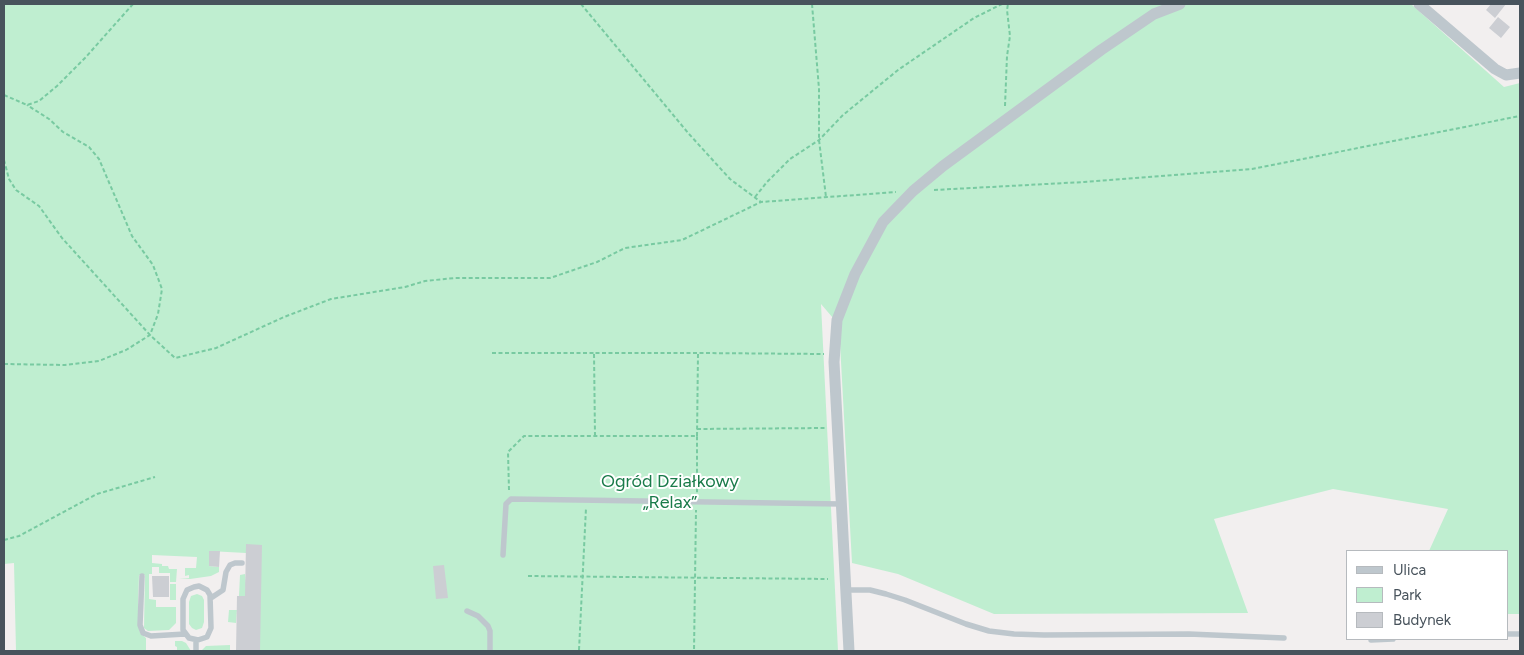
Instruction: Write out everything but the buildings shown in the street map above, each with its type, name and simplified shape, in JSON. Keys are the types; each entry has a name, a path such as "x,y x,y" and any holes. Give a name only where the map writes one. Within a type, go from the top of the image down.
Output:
{"street":[{"path":"849,651 834,362 837,320 854,274 883,222 913,191 942,166 1101,50 1154,14 1180,4"},
{"path":"1419,4 1494,69 1506,75 1520,73"}],"lane":[{"path":"503,555 506,504 509,500 841,504"},
{"path":"211,598 223,590 226,572 230,566 235,563 242,563"},
{"path":"142,576 140,625 143,633 150,636 185,634"},
{"path":"199,586 207,590 211,598 212,628 210,633 203,639 196,640 189,638 185,634 182,599 190,588 199,586"},
{"path":"846,590 870,590 886,594 966,624 989,631 1006,633 1044,635 1188,634 1284,638"},
{"path":"467,611 478,616 488,626 490,631 490,651"},
{"path":"196,640 196,651"}],"path":[{"path":"27,105 39,101 57,86 86,58 133,4"},
{"path":"581,4 689,134 730,178 761,202"},
{"path":"812,4 819,89 820,140 826,196"},
{"path":"755,198 767,182 790,158 820,140 843,115 898,70 974,18 1002,4"},
{"path":"1008,4 1010,36 1004,102 1010,117"},
{"path":"4,95 27,105 49,119 63,132 89,147 99,159 132,236 152,265 162,289 158,314 150,335 126,350 99,361 65,365 4,364"},
{"path":"932,190 1084,182 1252,168 1520,116"},
{"path":"4,160 9,179 16,190 39,206 62,238 150,335 175,358 216,348 284,317 331,299 425,281 455,278 550,278 597,262 625,248 682,240 761,202 913,191"},
{"path":"492,353 824,354"},
{"path":"594,353 595,436"},
{"path":"694,651 698,353"},
{"path":"697,429 825,428"},
{"path":"509,500 508,452 524,436 697,436"},
{"path":"4,540 19,536 97,494 155,477"},
{"path":"586,500 579,651 704,651"},
{"path":"528,576 828,579"}],"green space":[{"name":"Ogród Działkowy „Relax”","path":"4,4 1411,4 1504,87 1520,83 1520,614 1509,614 1509,550 1429,550 1448,509 1333,489 1214,519 1248,613 994,614 898,574 852,563 839,325 821,304 838,651 260,651 260,596 239,596 240,575 245,574 246,583 246,553 209,551 209,566 219,567 219,572 211,576 190,579 179,578 189,578 189,575 185,576 185,568 196,568 197,557 152,555 152,563 168,566 169,569 177,569 176,582 170,582 170,573 159,573 159,567 152,567 152,574 149,574 149,599 156,600 156,607 176,607 176,623 169,630 148,631 144,628 145,575 139,575 138,606 140,633 146,638 146,650 165,651 16,651 14,563 4,564"},
{"path":"170,584 176,584 176,600 170,600"},
{"path":"197,594 202,596 204,600 204,622 202,628 196,630 189,624 189,602 191,596"},
{"path":"229,610 237,610 236,623 228,622"},
{"path":"175,641 186,643 191,651 177,651"},
{"path":"230,645 230,651 201,651 206,646"}]}
